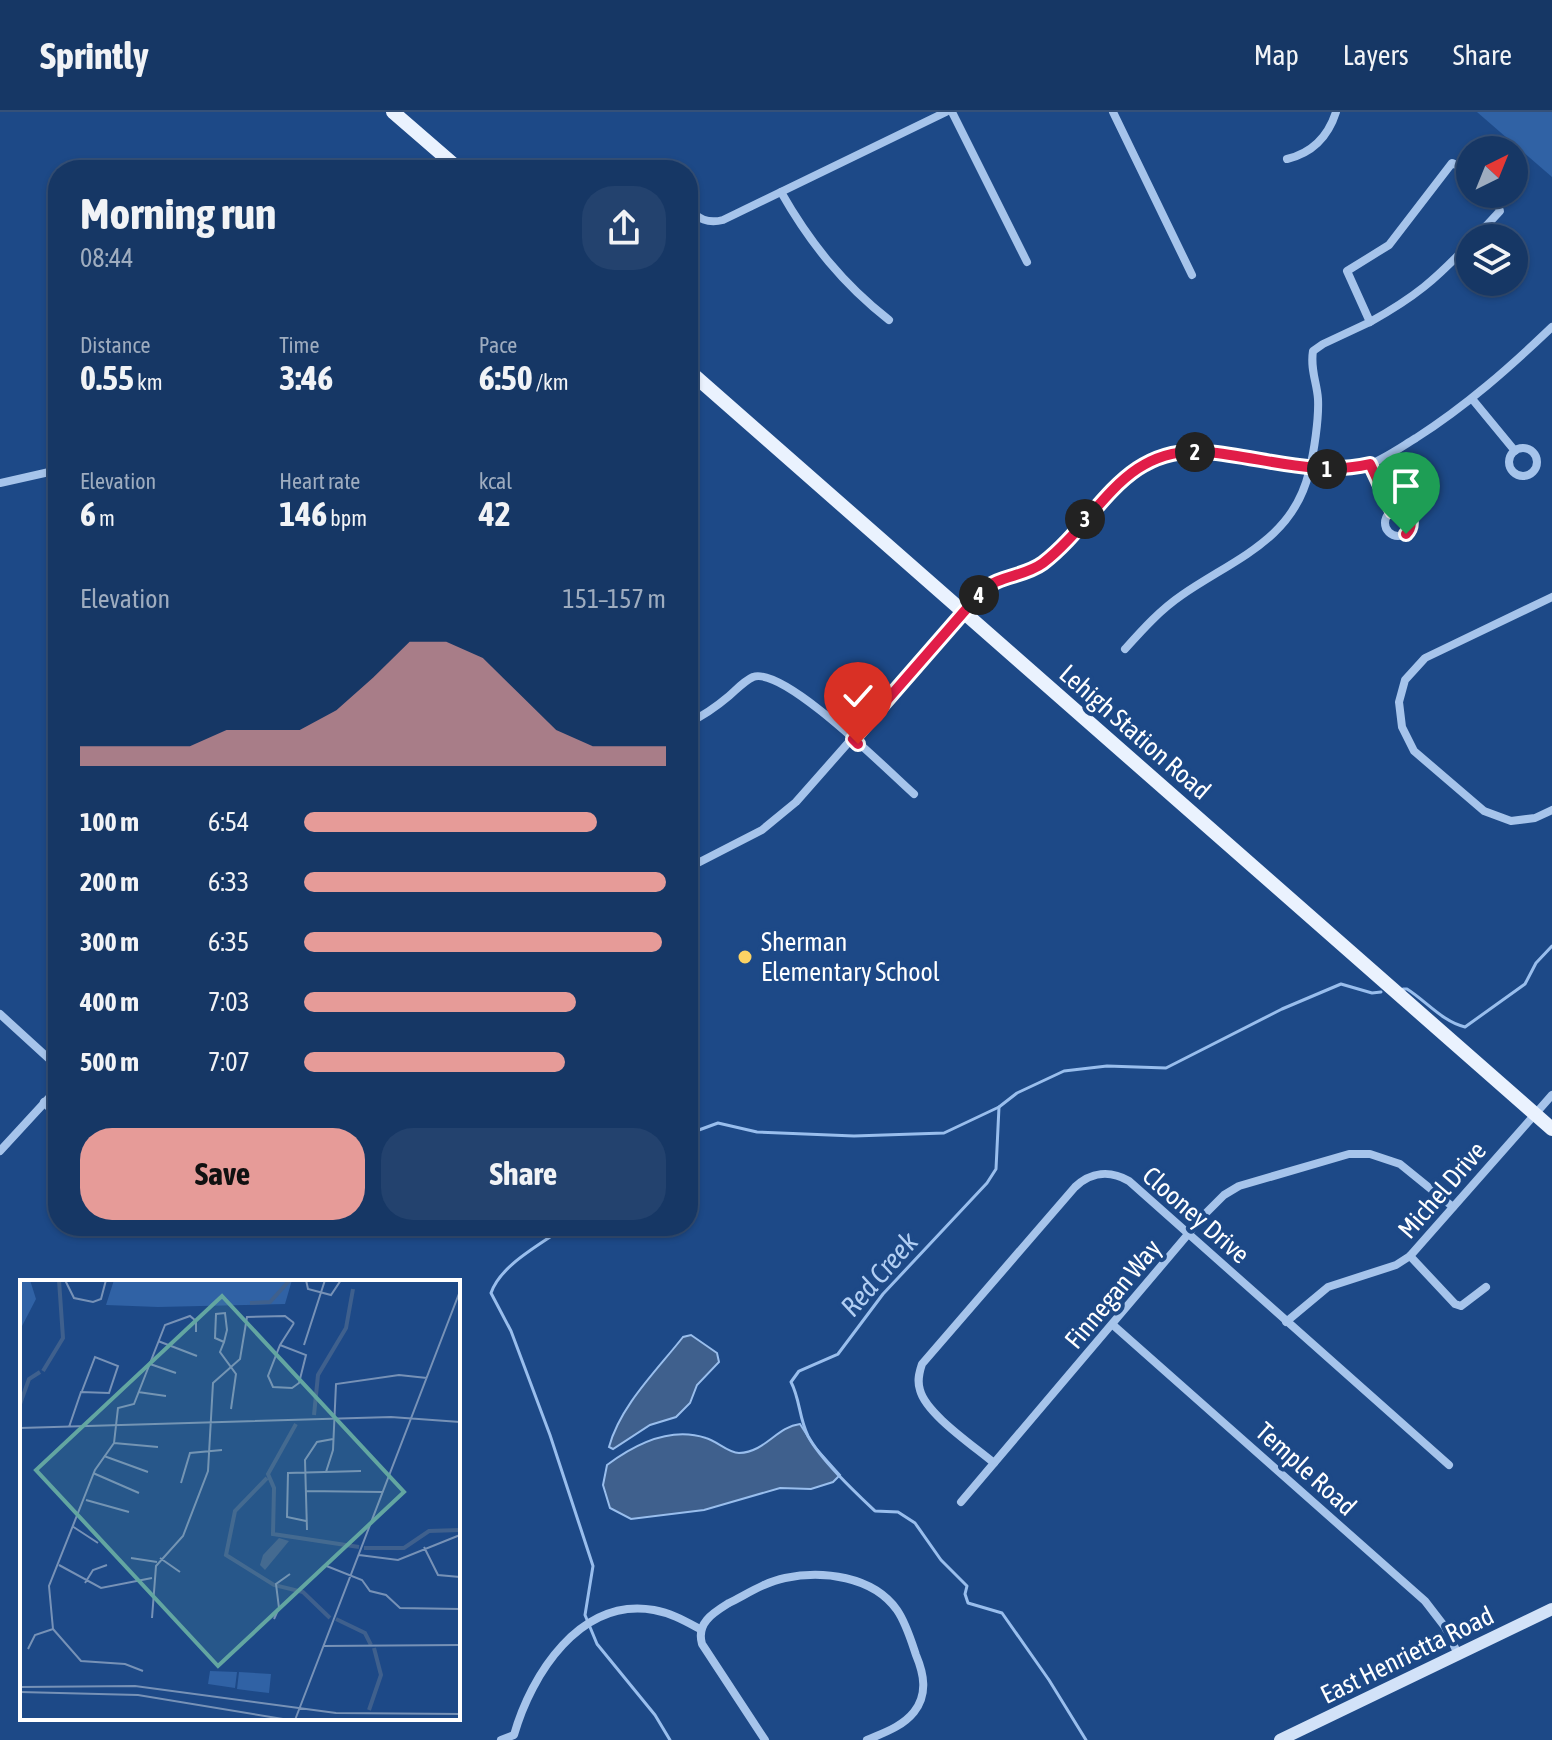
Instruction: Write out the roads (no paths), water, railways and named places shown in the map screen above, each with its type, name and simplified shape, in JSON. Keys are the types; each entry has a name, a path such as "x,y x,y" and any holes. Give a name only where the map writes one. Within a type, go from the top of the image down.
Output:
{"main road":[{"path":"393,112 448,160"},
{"name":"Lehigh Station Road","path":"698,379 1552,1129"},
{"name":"East Henrietta Road","path":"1280,1740 1552,1609"}],"street":[{"path":"698,217 714,222 946,112"},
{"path":"952,112 1027,262"},
{"path":"1113,112 1192,275"},
{"path":"1287,159 1305,154 1316,145 1336,112"},
{"path":"1370,322 1347,271 1389,245 1452,163 1456,165"},
{"path":"781,192 826,262 889,320"},
{"path":"1488,224 1499,208"},
{"path":"1125,649 1171,603 1258,547 1283,526 1300,501 1310,468 1318,400 1311,361 1313,351 1405,303 1433,282 1456,258"},
{"path":"698,863 775,821 853,739 988,585 1026,572 1044,562 1119,482 1154,460 1178,453 1206,452 1334,470 1370,464 1473,400 1552,327"},
{"path":"1473,400 1515,451"},
{"path":"1370,464 1392,511"},
{"path":"0,483 48,472"},
{"path":"1552,597 1425,658 1405,680 1399,702 1402,727 1414,751 1484,811 1511,821 1535,818 1552,810"},
{"path":"698,717 745,682 754,677 769,677 809,701 914,794"},
{"path":"0,1014 48,1058"},
{"name":"Michel Drive","path":"1286,1322 1328,1287 1396,1265 1410,1256 1552,1095"},
{"path":"0,1151 48,1098"},
{"path":"44,1102 48,1106"},
{"name":"Finnegan Way","path":"961,1502 1215,1204 1239,1186 1360,1153 1381,1156 1400,1164 1453,1207"},
{"name":"Clooney Drive","path":"994,1463 936,1414 923,1399 919,1378 926,1359 1075,1187 1089,1177 1110,1174 1123,1178 1189,1234 1449,1465"},
{"path":"1410,1256 1455,1304 1461,1306 1486,1287"},
{"name":"Temple Road","path":"1113,1325 1425,1601 1445,1627 1458,1654"},
{"path":"765,1740 702,1644 700,1629 720,1609 765,1584 785,1578 829,1576 868,1586 881,1593 898,1611 924,1678 923,1693 916,1710 901,1725 867,1740"},
{"path":"501,1740 514,1735 530,1690 550,1659 587,1625 617,1611 652,1609 700,1629"},
{"path":"891,1730 895,1740"}],"waterway":[{"name":"Red Creek","path":"1403,989 1449,1021 1465,1027 1525,984 1536,963 1552,946"},
{"name":"Red Creek","path":"1086,1740 1002,1613 968,1603 965,1594 967,1586 941,1560 915,1523 898,1512 875,1511 821,1455 805,1429 791,1382 799,1371 838,1354 883,1294 987,1183 996,1169 999,1107 1017,1093 1064,1071 1107,1066 1166,1068 1282,1009 1341,984 1372,993 1381,992"},
{"path":"698,1130 718,1123 757,1132 854,1136 944,1133 999,1107"},
{"path":"551,1236 513,1264 491,1293 511,1331 550,1435 593,1566 585,1615 597,1644 655,1715 670,1740"}],"place":[{"name":"Sherman Elementary School","path":"745,957"}]}
